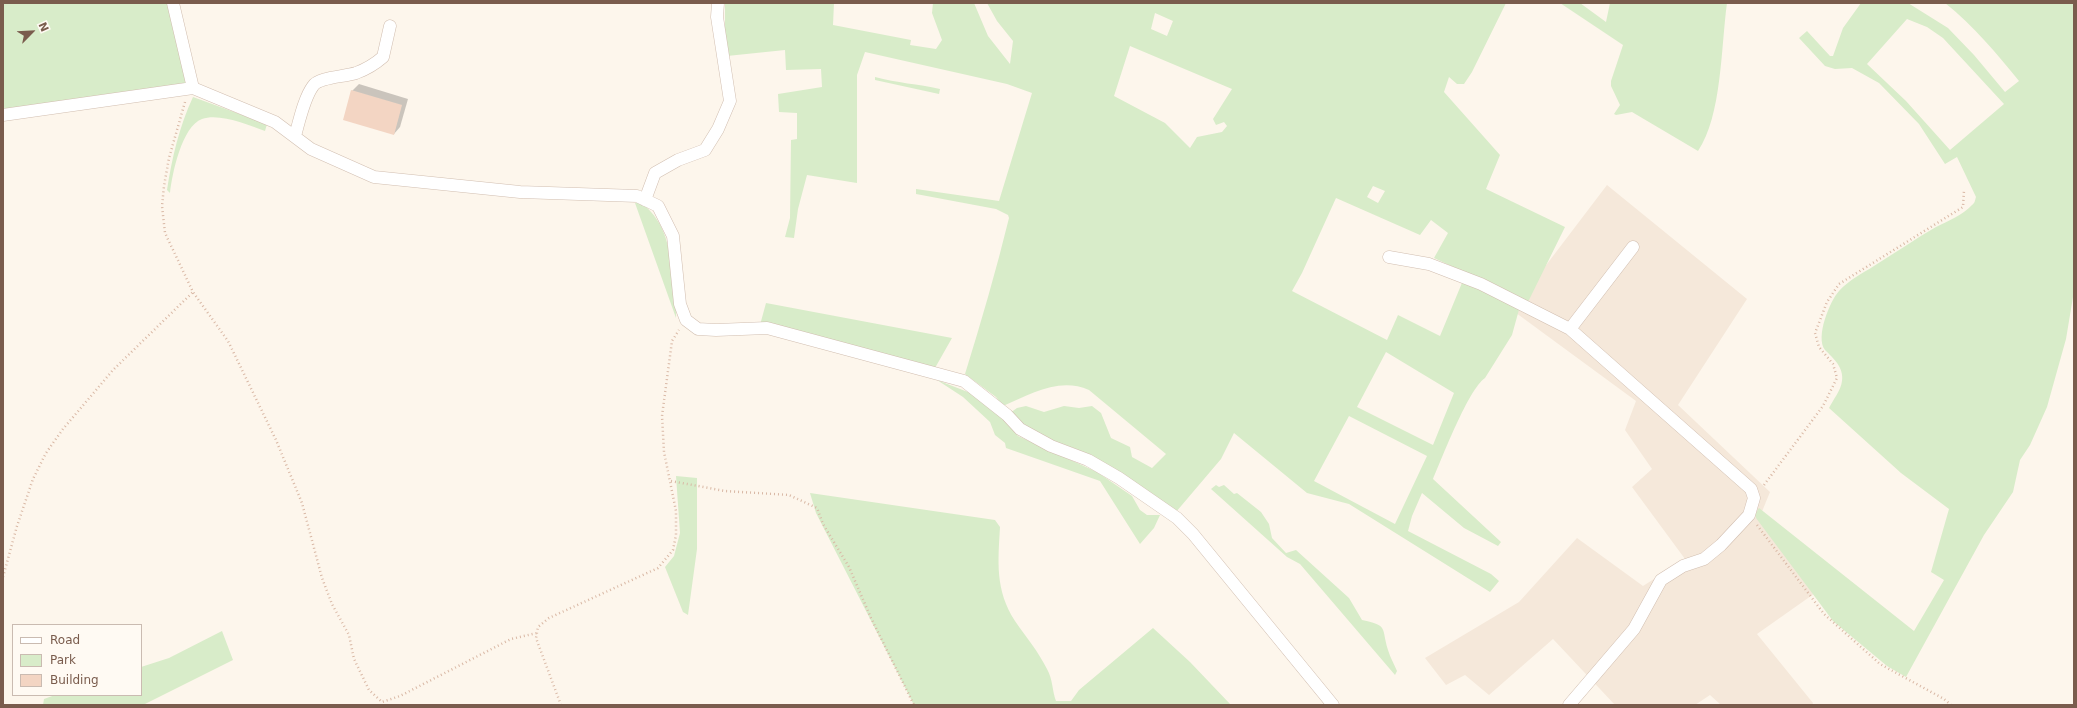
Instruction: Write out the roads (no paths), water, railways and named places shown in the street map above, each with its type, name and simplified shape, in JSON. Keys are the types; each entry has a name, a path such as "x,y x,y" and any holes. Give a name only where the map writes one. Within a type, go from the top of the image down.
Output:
{"street":[{"path":"173,3 194,88"},
{"path":"645,200 655,173 678,160 705,150 718,129 730,101 717,17 718,3"},
{"path":"295,136 313,86 321,79 335,78 357,73 371,66 383,57 390,26"},
{"path":"3,115 194,88 275,122 311,149 374,177 520,192 637,196 658,206 673,236 680,304 686,320 698,329 716,330 767,328 964,381 1007,415 1020,429 1051,446 1088,460 1119,478 1177,518 1193,534 1333,705"},
{"path":"1570,329 1633,248"},
{"path":"1389,258 1429,264 1481,284 1570,329 1751,489 1754,498 1749,515 1721,545 1704,559 1683,566 1661,580 1634,629 1568,705"}]}
